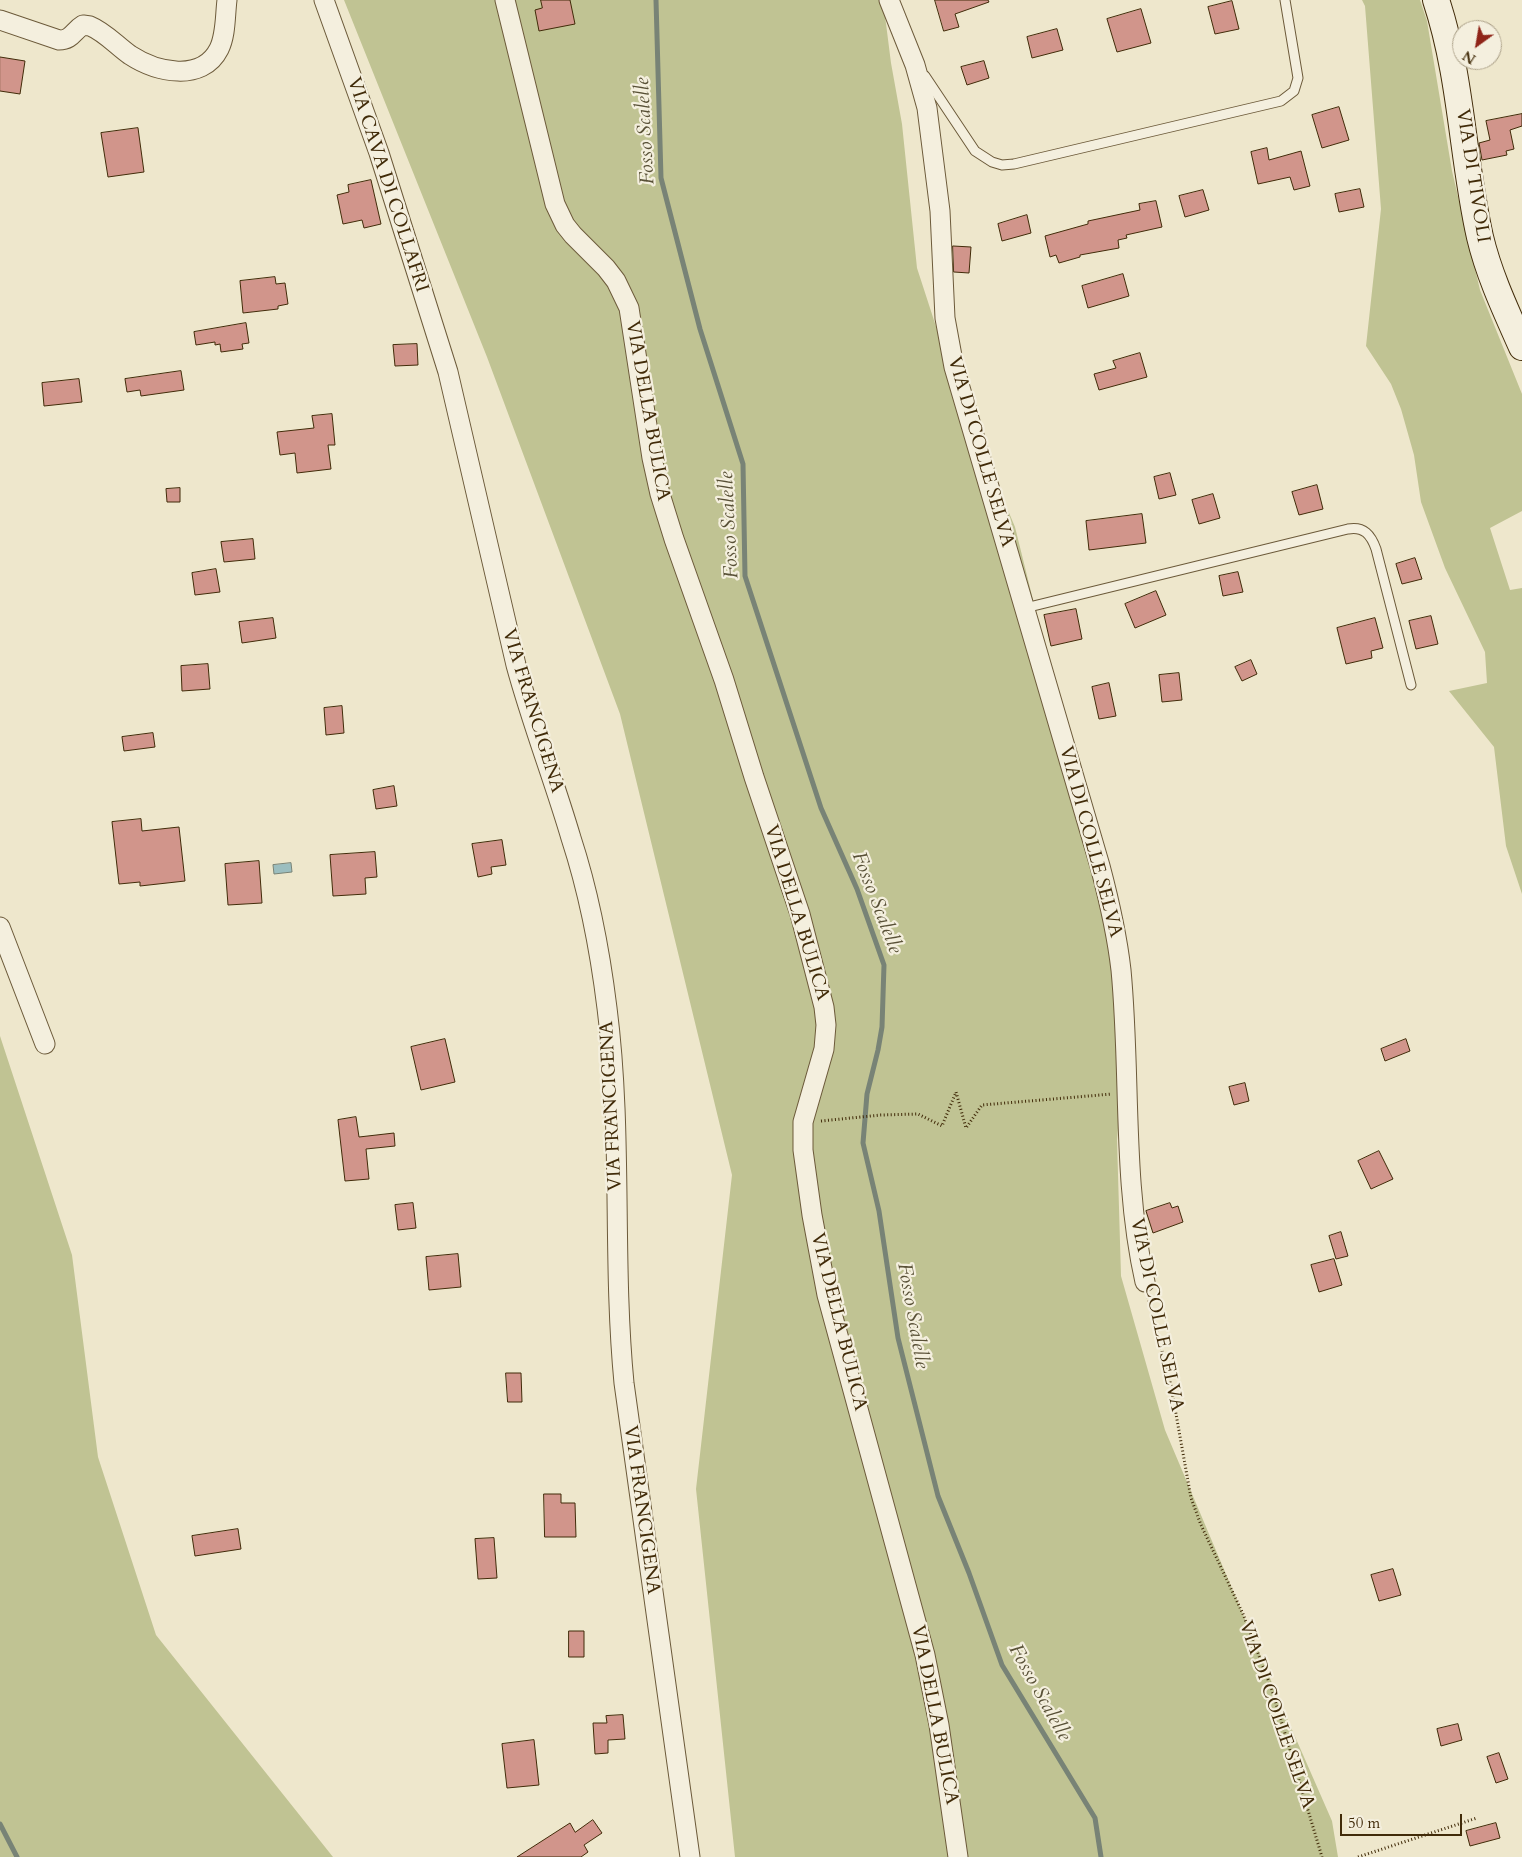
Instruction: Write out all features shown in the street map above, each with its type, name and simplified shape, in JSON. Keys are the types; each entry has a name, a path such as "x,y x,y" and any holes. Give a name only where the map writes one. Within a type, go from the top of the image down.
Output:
{"main road":[{"name":"VIA DI TIVOLI","path":"1436,0 1458,88 1473,201 1482,246 1497,291 1522,347"}],"street":[{"path":"0,20 59,40 70,38 83,25 90,26 130,55 146,64 161,70 183,71 197,69 207,64 215,55 222,41 227,0"},
{"name":"VIA CAVA DI COLLAFRI","path":"324,0 379,153 448,372"},
{"name":"VIA DELLA BULICA","path":"505,0 555,204 565,225 616,281 629,308 651,451 660,494 724,680 808,942 824,1007 826,1025 821,1062 803,1122 804,1158 822,1272 926,1662 939,1726 958,1857"},
{"name":"VIA DI COLLE SELVA","path":"889,0 912,56 924,94 931,132 940,211 945,318 951,356 1100,866 1112,913 1122,984 1133,1212 1145,1282"},
{"name":"VIA FRANCIGENA","path":"448,372 516,665 529,711 572,840 588,903 603,978 610,1032 614,1092 619,1317 624,1383 690,1857"},
{"path":"0,927 45,1044"}],"lane":[{"path":"912,56 976,151 992,162 1002,165 1014,164 1281,102 1294,91 1298,78 1285,0"},
{"path":"1025,608 1348,528 1360,528 1367,532 1374,543 1411,685"}],"path":[{"path":"803,1122 881,1115 918,1114 942,1126 956,1092 966,1128 982,1105 1127,1093"},
{"name":"VIA DI COLLE SELVA","path":"1145,1282 1171,1386 1191,1498 1201,1525 1243,1614 1272,1690 1322,1857"},
{"path":"1358,1857 1477,1818"}],"green space":[{"path":"344,0 883,0 891,63 902,124 917,268 954,382 1015,527 1063,721 1126,1033 1117,1140 1121,1276 1165,1430 1332,1821 1338,1857 735,1857 696,1489 732,1175 620,714 487,357"},
{"path":"1362,0 1420,0 1427,21 1452,171 1480,290 1522,394 1522,511 1490,528 1510,590 1522,588 1522,894 1506,846 1494,747 1449,691 1487,683 1485,652 1445,568 1421,502 1414,455 1401,409 1391,384 1366,346 1381,209 1365,6"},
{"path":"0,1036 72,1255 98,1457 156,1635 333,1857 0,1857"}],"water":[{"path":"291,863 292,872 274,874 273,865"}],"building":[{"path":"541,0 570,0 575,24 539,31 535,10 542,8"},
{"path":"935,0 988,0 989,2 955,14 959,27 944,31"},
{"path":"1232,1 1239,29 1215,34 1208,7"},
{"path":"1141,9 1151,43 1117,52 1107,19"},
{"path":"1057,29 1063,50 1032,58 1027,37"},
{"path":"0,57 25,61 20,94 0,91"},
{"path":"984,61 989,78 967,85 961,67"},
{"path":"1339,107 1349,140 1322,148 1312,115"},
{"path":"1522,114 1522,126 1510,130 1514,149 1506,151 1507,155 1482,160 1479,143 1490,140 1486,121"},
{"path":"138,128 144,172 108,177 101,133"},
{"path":"1267,148 1269,160 1301,151 1310,186 1294,190 1290,177 1258,184 1251,152"},
{"path":"371,180 381,224 364,228 362,220 343,224 337,195 349,192 348,185"},
{"path":"1360,189 1364,207 1339,212 1335,194"},
{"path":"1203,190 1209,210 1185,217 1179,196"},
{"path":"1156,201 1162,227 1126,235 1127,238 1118,240 1119,248 1080,255 1080,257 1059,263 1056,255 1050,257 1045,236 1088,224 1088,221 1140,210 1139,204"},
{"path":"1027,215 1031,233 1002,241 998,224"},
{"path":"953,246 971,247 969,273 954,272"},
{"path":"1123,274 1129,296 1088,308 1082,286"},
{"path":"275,277 276,284 285,283 288,304 278,306 278,309 243,313 240,281"},
{"path":"246,323 249,343 242,344 243,349 221,352 220,344 215,345 215,342 196,345 194,332"},
{"path":"417,344 418,365 395,366 393,345"},
{"path":"1140,353 1147,377 1099,390 1094,374 1116,368 1113,361"},
{"path":"181,371 184,390 141,396 140,390 127,392 125,379"},
{"path":"79,379 82,402 44,406 42,383"},
{"path":"332,414 335,445 328,445 331,469 297,473 295,453 280,455 277,432 314,428 312,416"},
{"path":"1170,473 1176,495 1159,499 1154,477"},
{"path":"1317,485 1323,509 1299,515 1292,492"},
{"path":"180,488 180,502 167,502 166,489"},
{"path":"1213,494 1220,518 1199,524 1192,500"},
{"path":"1142,514 1146,543 1089,550 1086,521"},
{"path":"253,539 255,559 224,562 221,542"},
{"path":"1415,558 1422,579 1402,584 1396,564"},
{"path":"216,569 220,592 195,595 192,573"},
{"path":"1238,572 1243,592 1223,596 1219,576"},
{"path":"1156,591 1166,615 1135,628 1125,604"},
{"path":"1076,609 1082,639 1051,646 1044,615"},
{"path":"1431,616 1438,644 1416,649 1409,621"},
{"path":"273,618 276,638 242,643 239,622"},
{"path":"1375,618 1383,648 1371,651 1372,658 1346,664 1337,628"},
{"path":"1251,660 1257,674 1242,681 1235,667"},
{"path":"208,664 210,689 182,691 181,666"},
{"path":"1179,673 1182,700 1162,702 1159,675"},
{"path":"1109,683 1116,716 1099,719 1092,687"},
{"path":"342,706 344,733 326,735 324,708"},
{"path":"153,733 155,747 124,751 122,737"},
{"path":"394,786 397,806 376,809 373,790"},
{"path":"141,819 142,831 179,827 185,881 140,886 140,882 119,884 112,822"},
{"path":"502,840 506,865 491,867 492,874 478,877 472,844"},
{"path":"375,852 377,877 365,878 366,894 333,896 330,855"},
{"path":"259,861 262,903 228,905 225,864"},
{"path":"445,1039 455,1082 421,1090 411,1047"},
{"path":"1406,1039 1410,1051 1385,1061 1381,1049"},
{"path":"1245,1083 1249,1101 1234,1105 1229,1087"},
{"path":"356,1117 359,1137 394,1133 395,1146 366,1149 369,1179 345,1181 338,1120"},
{"path":"1379,1151 1393,1179 1371,1189 1358,1161"},
{"path":"413,1203 416,1228 398,1230 395,1205"},
{"path":"1170,1203 1172,1208 1178,1206 1183,1222 1153,1233 1146,1211"},
{"path":"1341,1232 1348,1256 1336,1259 1329,1236"},
{"path":"458,1254 461,1287 429,1290 426,1257"},
{"path":"1334,1259 1342,1285 1319,1292 1311,1265"},
{"path":"506,1373 521,1373 522,1402 508,1402"},
{"path":"544,1494 561,1494 561,1503 575,1503 576,1537 545,1537"},
{"path":"238,1529 241,1549 195,1556 192,1536"},
{"path":"494,1538 497,1578 478,1579 475,1539"},
{"path":"1393,1569 1401,1595 1379,1601 1371,1575"},
{"path":"569,1631 584,1631 584,1657 569,1657"},
{"path":"623,1715 625,1739 608,1740 608,1753 595,1754 593,1723 607,1723 606,1716"},
{"path":"1458,1724 1462,1740 1441,1746 1437,1729"},
{"path":"534,1740 539,1785 507,1788 502,1744"},
{"path":"1499,1753 1508,1779 1496,1783 1487,1757"},
{"path":"593,1820 602,1833 584,1845 588,1852 581,1857 517,1857 570,1823 575,1832"},
{"path":"1496,1823 1500,1838 1470,1846 1466,1831"}],"waterway":[{"name":"Fosso Scalelle","path":"656,0 661,178 700,329 743,464 745,576 821,808 857,889 884,965 882,1027 867,1094 863,1143 879,1211 898,1338 938,1496 969,1573 1002,1665 1095,1818 1101,1857"},
{"path":"0,1824 17,1857"}]}
